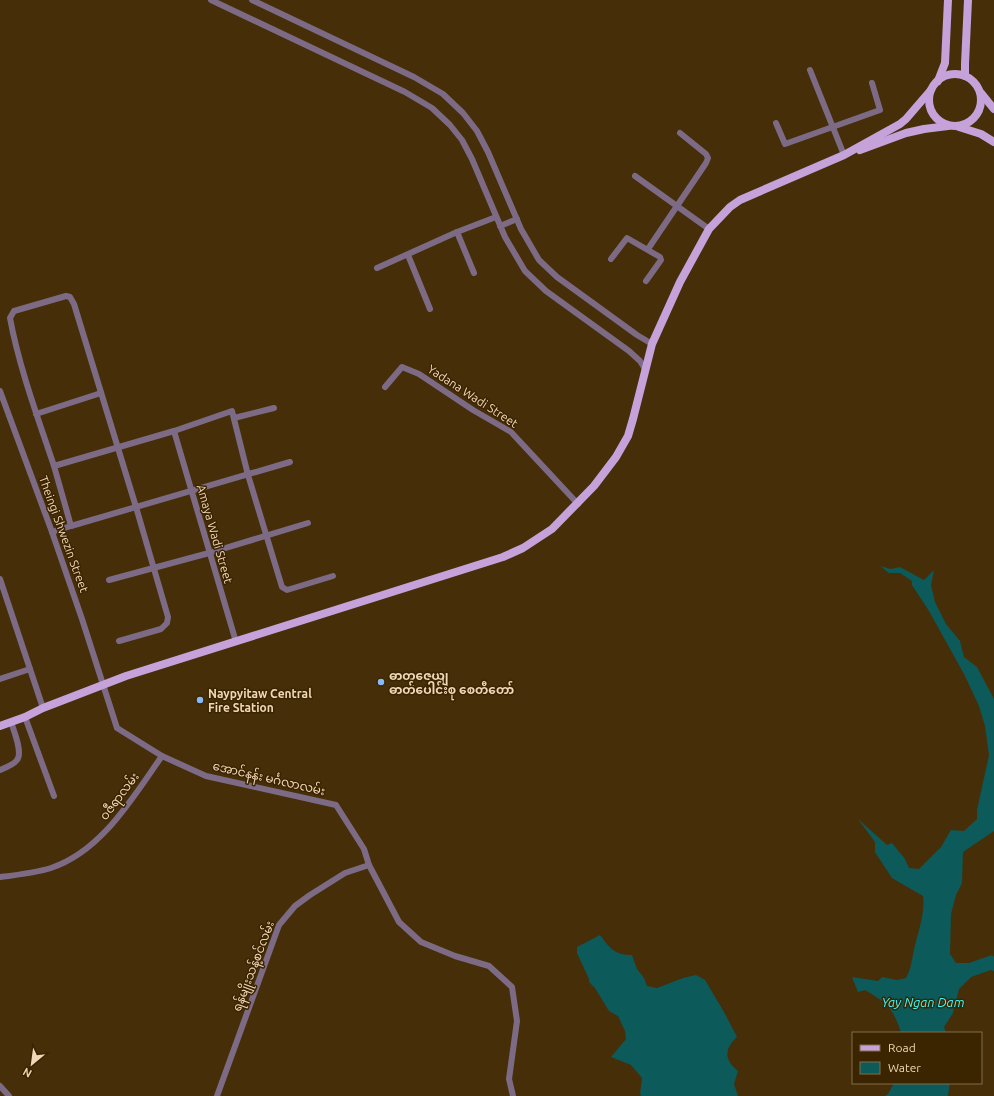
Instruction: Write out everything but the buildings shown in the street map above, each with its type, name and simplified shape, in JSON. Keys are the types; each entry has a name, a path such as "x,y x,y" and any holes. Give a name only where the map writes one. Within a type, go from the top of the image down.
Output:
{"main road":[{"path":"938,81 945,63 948,0"},
{"path":"966,76 965,64 968,0"},
{"path":"0,726 26,717 43,708 126,676 503,557 523,548 552,529 578,504 609,467 622,447 634,420 652,344 680,282 709,228 730,207 740,200 846,154 906,119 944,76 958,74 966,76 972,80 994,109"},
{"path":"931,90 929,98 930,108 934,116 940,122 948,126"},
{"path":"959,127 968,124 975,118 980,110 982,102 981,92"},
{"path":"846,154 865,149 906,133 948,126 959,127 981,134 994,142"}],"street":[{"path":"211,0 405,92 432,108 450,125 462,140 500,226 525,271 546,290 629,351 640,361 645,369"},
{"path":"252,0 414,76 443,94 463,113 477,130 521,229 539,260 557,277 637,335 652,344"},
{"path":"810,70 833,128 846,154"},
{"path":"776,123 785,144 880,110 872,83"},
{"path":"648,249 708,158 706,154 680,133"},
{"path":"635,176 709,228"},
{"path":"377,268 457,232 496,217"},
{"path":"500,226 517,219"},
{"path":"457,232 474,273"},
{"path":"611,259 627,238 648,249 661,258 646,281"},
{"path":"408,255 430,309"},
{"path":"71,526 54,466 36,414 10,318 14,311 66,296 70,297 74,304 118,446 168,617 167,623 161,629 119,641"},
{"name":"Yadana Wadi Street","path":"385,387 402,367 419,374 473,410 511,432 578,504"},
{"name":"Theingi Shwezin Street","path":"0,392 52,532 103,685"},
{"path":"36,414 101,393"},
{"path":"234,418 274,408"},
{"path":"54,466 118,446 174,431 232,411 248,475 282,587 287,590 334,576"},
{"name":"Amaya Wadi Street","path":"174,431 236,642"},
{"path":"52,532 290,462"},
{"path":"109,580 308,524"},
{"path":"0,579 43,708"},
{"path":"0,679 30,669"},
{"name":"အောင်နန်း မင်္ဂလာလမ်း","path":"103,685 117,728 162,756 206,776 336,804 364,849 369,865 400,922 421,942 455,956 488,966 512,987 517,1021 508,1079 513,1096"},
{"path":"26,717 54,796"},
{"path":"0,770 18,760 20,753 11,722"},
{"name":"ဝဇီရာလမ်း","path":"0,877 27,874 52,868 89,846 112,825 162,756"},
{"name":"ရန်မျိုးသန့်စင်လမ်း","path":"217,1096 279,925 295,906 310,895 345,873 369,865"},
{"path":"0,1086 9,1096"}],"water":[{"name":"Yay Ngan Dam","path":"880,566 891,569 900,567 924,580 934,570 931,585 935,602 946,624 960,641 964,657 977,667 994,699 994,831 963,852 962,883 956,895 951,914 950,954 956,963 969,963 992,955 994,957 994,971 991,970 971,977 959,989 953,1013 944,1027 946,1032 901,1032 892,1012 888,1007 878,998 865,990 858,992 852,977 878,981 882,977 897,980 906,978 911,966 923,909 923,896 892,878 875,852 875,842 858,819 887,845 892,843 905,859 909,868 919,869 941,847 951,830 964,831 977,819 977,810 989,755 985,726 979,706 964,674 929,611 912,585 912,581 900,573 889,573"},
{"path":"600,935 613,950 621,954 632,955 637,969 644,978 647,986 657,988 683,978 696,975 705,980 737,1037 730,1046 727,1054 730,1063 738,1071 734,1084 738,1096 641,1096 642,1078 631,1065 611,1057 626,1039 625,1031 618,1016 609,1011 595,988 589,982 577,953 577,947"},
{"path":"893,1084 950,1084 948,1096 885,1096 888,1094"}],"place":[{"name":"ဓာတုဇေယျ ဓာတ်ပေါင်းစု စေတီတော်","path":"381,682"},
{"name":"Naypyitaw Central Fire Station","path":"200,700"}]}
